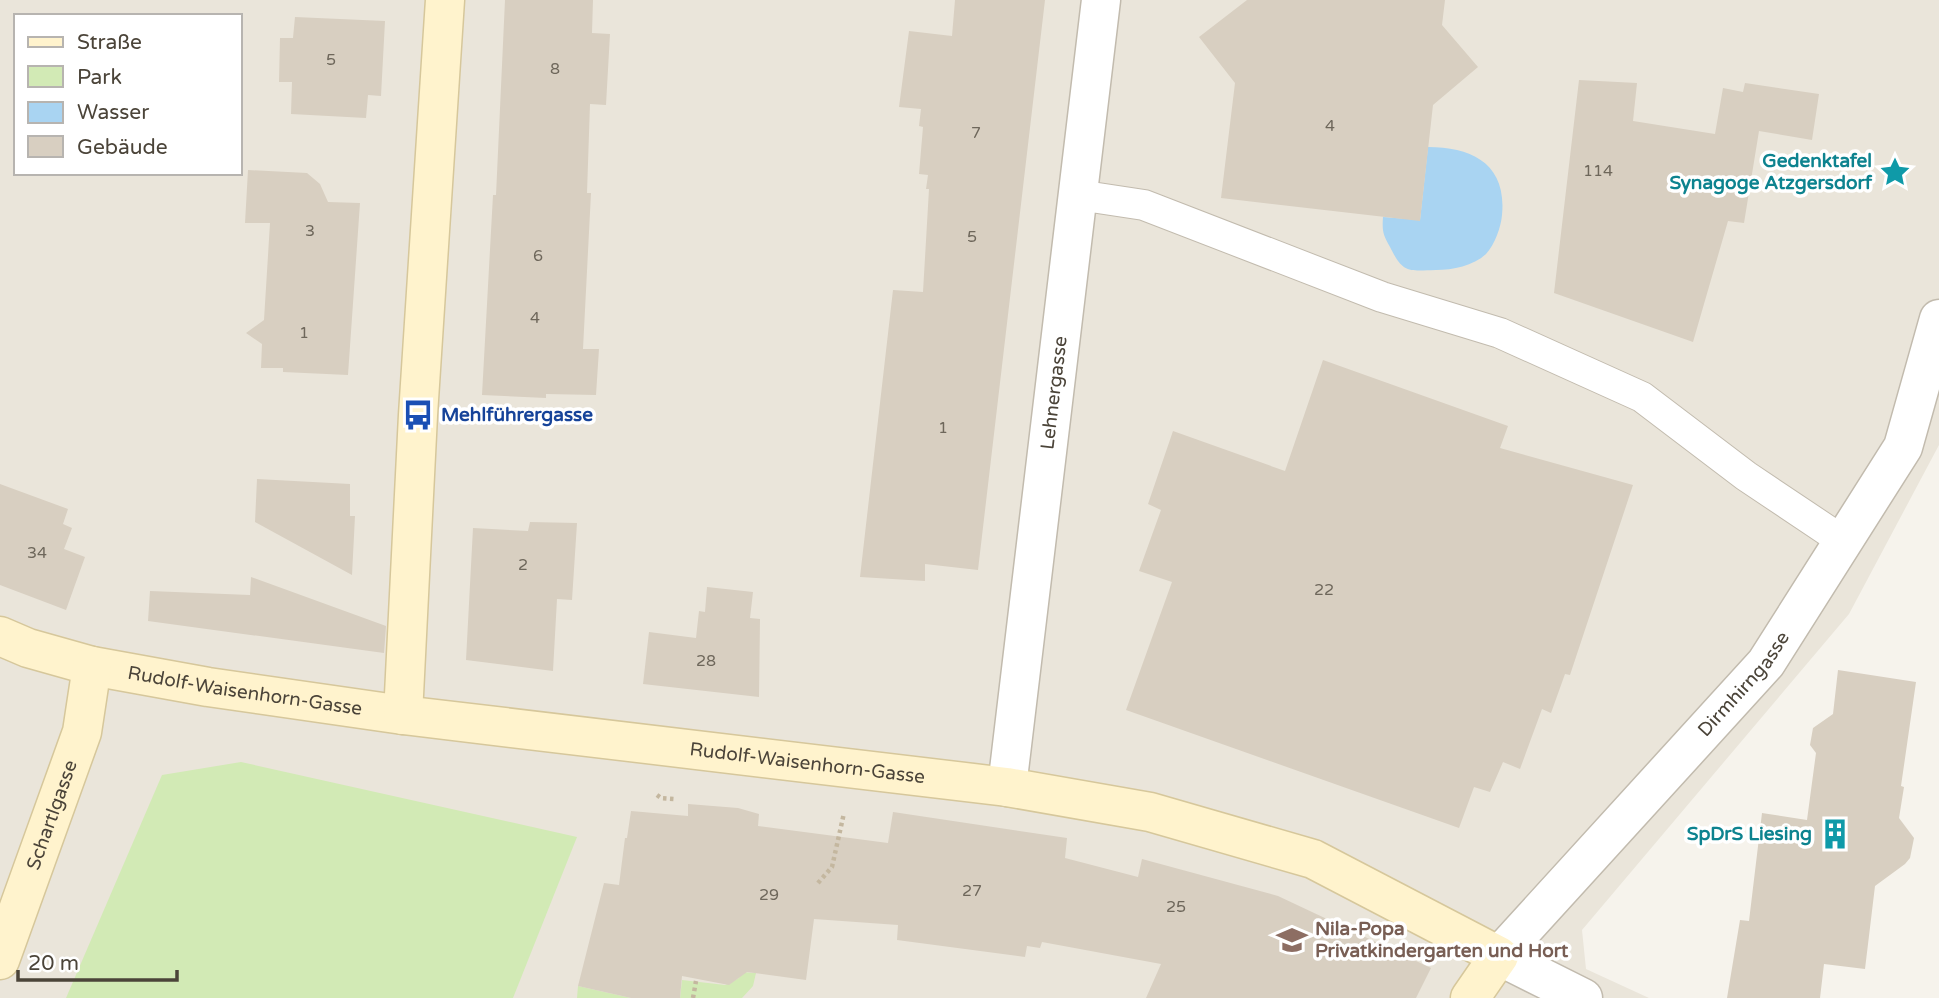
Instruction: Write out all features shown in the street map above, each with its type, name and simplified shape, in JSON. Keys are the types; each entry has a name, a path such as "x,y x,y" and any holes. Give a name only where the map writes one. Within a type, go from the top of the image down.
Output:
{"street":[{"path":"403,715 418,415 445,0"},
{"name":"Lehnergasse","path":"1007,787 1101,0"},
{"name":"Dirmhirngasse","path":"1470,998 1499,956 1766,663 1903,447 1939,319"},
{"name":"Rudolf-Waisenhorn-Gasse","path":"0,636 28,648 92,666 208,687 403,715 1007,787 1150,811 1313,859 1583,998"},
{"name":"Schartlgasse","path":"0,960 82,732 92,666"}],"lane":[{"path":"1078,195 1144,205 1382,297 1500,332 1642,397 1746,477 1843,541"}],"path":[{"path":"818,883 832,867 841,829"},
{"path":"693,998 696,981"}],"shaded area":[{"path":"0,0 1939,0 1939,445 1849,614 1582,930 1586,969 1649,998 0,998"}],"green space":[{"path":"241,762 577,837 513,998 66,998 162,775"},
{"path":"741,972 756,973 753,986 742,998 680,998 682,980 725,985 739,978"},
{"path":"578,986 631,998 577,998"}],"water":[{"path":"1428,147 1459,150 1472,155 1492,171 1499,183 1502,215 1497,235 1486,254 1475,262 1442,270 1407,269 1399,262 1386,239 1383,217 1420,220"}],"building":[{"path":"505,0 593,0 592,33 610,34 606,105 590,104 587,193 591,193 583,349 599,349 596,395 546,394 546,398 482,395 493,195 496,195"},
{"path":"955,0 1045,0 978,570 925,564 925,581 860,577 893,290 923,292 929,189 926,189 928,175 919,174 923,127 919,126 921,109 899,107 909,31 952,36"},
{"path":"1247,0 1445,0 1442,25 1478,67 1433,105 1420,221 1221,198 1235,83 1199,37"},
{"path":"295,17 385,21 381,96 368,95 366,118 291,114 292,82 279,82 280,38 293,38"},
{"path":"1579,80 1637,83 1633,121 1715,134 1723,88 1743,92 1745,83 1819,94 1812,140 1759,131 1744,223 1728,221 1693,342 1554,293"},
{"path":"248,170 307,173 320,184 328,202 360,203 348,375 283,372 283,368 261,368 262,344 246,333 264,320 270,223 245,223"},
{"path":"1323,360 1508,426 1500,448 1633,485 1570,675 1565,674 1551,713 1542,709 1520,769 1503,762 1490,792 1474,787 1459,828 1126,710 1172,582 1139,571 1161,510 1148,504 1173,431 1285,471"},
{"path":"257,479 350,484 350,516 355,516 352,575 255,522"},
{"path":"0,484 68,509 63,524 72,528 64,549 85,557 66,610 0,585"},
{"path":"530,522 577,523 572,600 557,599 553,671 466,660 473,528 528,531"},
{"path":"251,577 386,626 384,653 148,621 150,591 250,595"},
{"path":"707,587 753,592 750,618 760,619 759,697 643,684 649,632 696,638 699,611 705,612"},
{"name":"SpDrS Liesing","path":"1838,670 1916,682 1899,818 1914,838 1910,858 1875,886 1865,969 1824,964 1820,998 1727,998 1740,920 1749,921 1762,813 1807,820 1816,753 1810,745 1813,728 1833,714"},
{"path":"688,804 738,808 759,814 758,826 888,843 893,812 1067,838 1065,858 1138,877 1142,859 1278,896 1431,968 1416,998 1146,998 1161,964 1042,942 1040,948 1027,946 1025,957 897,940 898,925 814,919 806,980 747,972 729,985 682,976 680,998 631,998 578,986 604,883 619,885 631,811 688,816"}],"place":[{"name":"Gedenktafel Synagoge Atzgersdorf","path":"1895,172"},
{"name":"Mehlführergasse","path":"418,415"},
{"name":"SpDrS Liesing","path":"1835,834"},
{"name":"Nila-Popa Privatkindergarten und Hort","path":"1292,940"}]}
